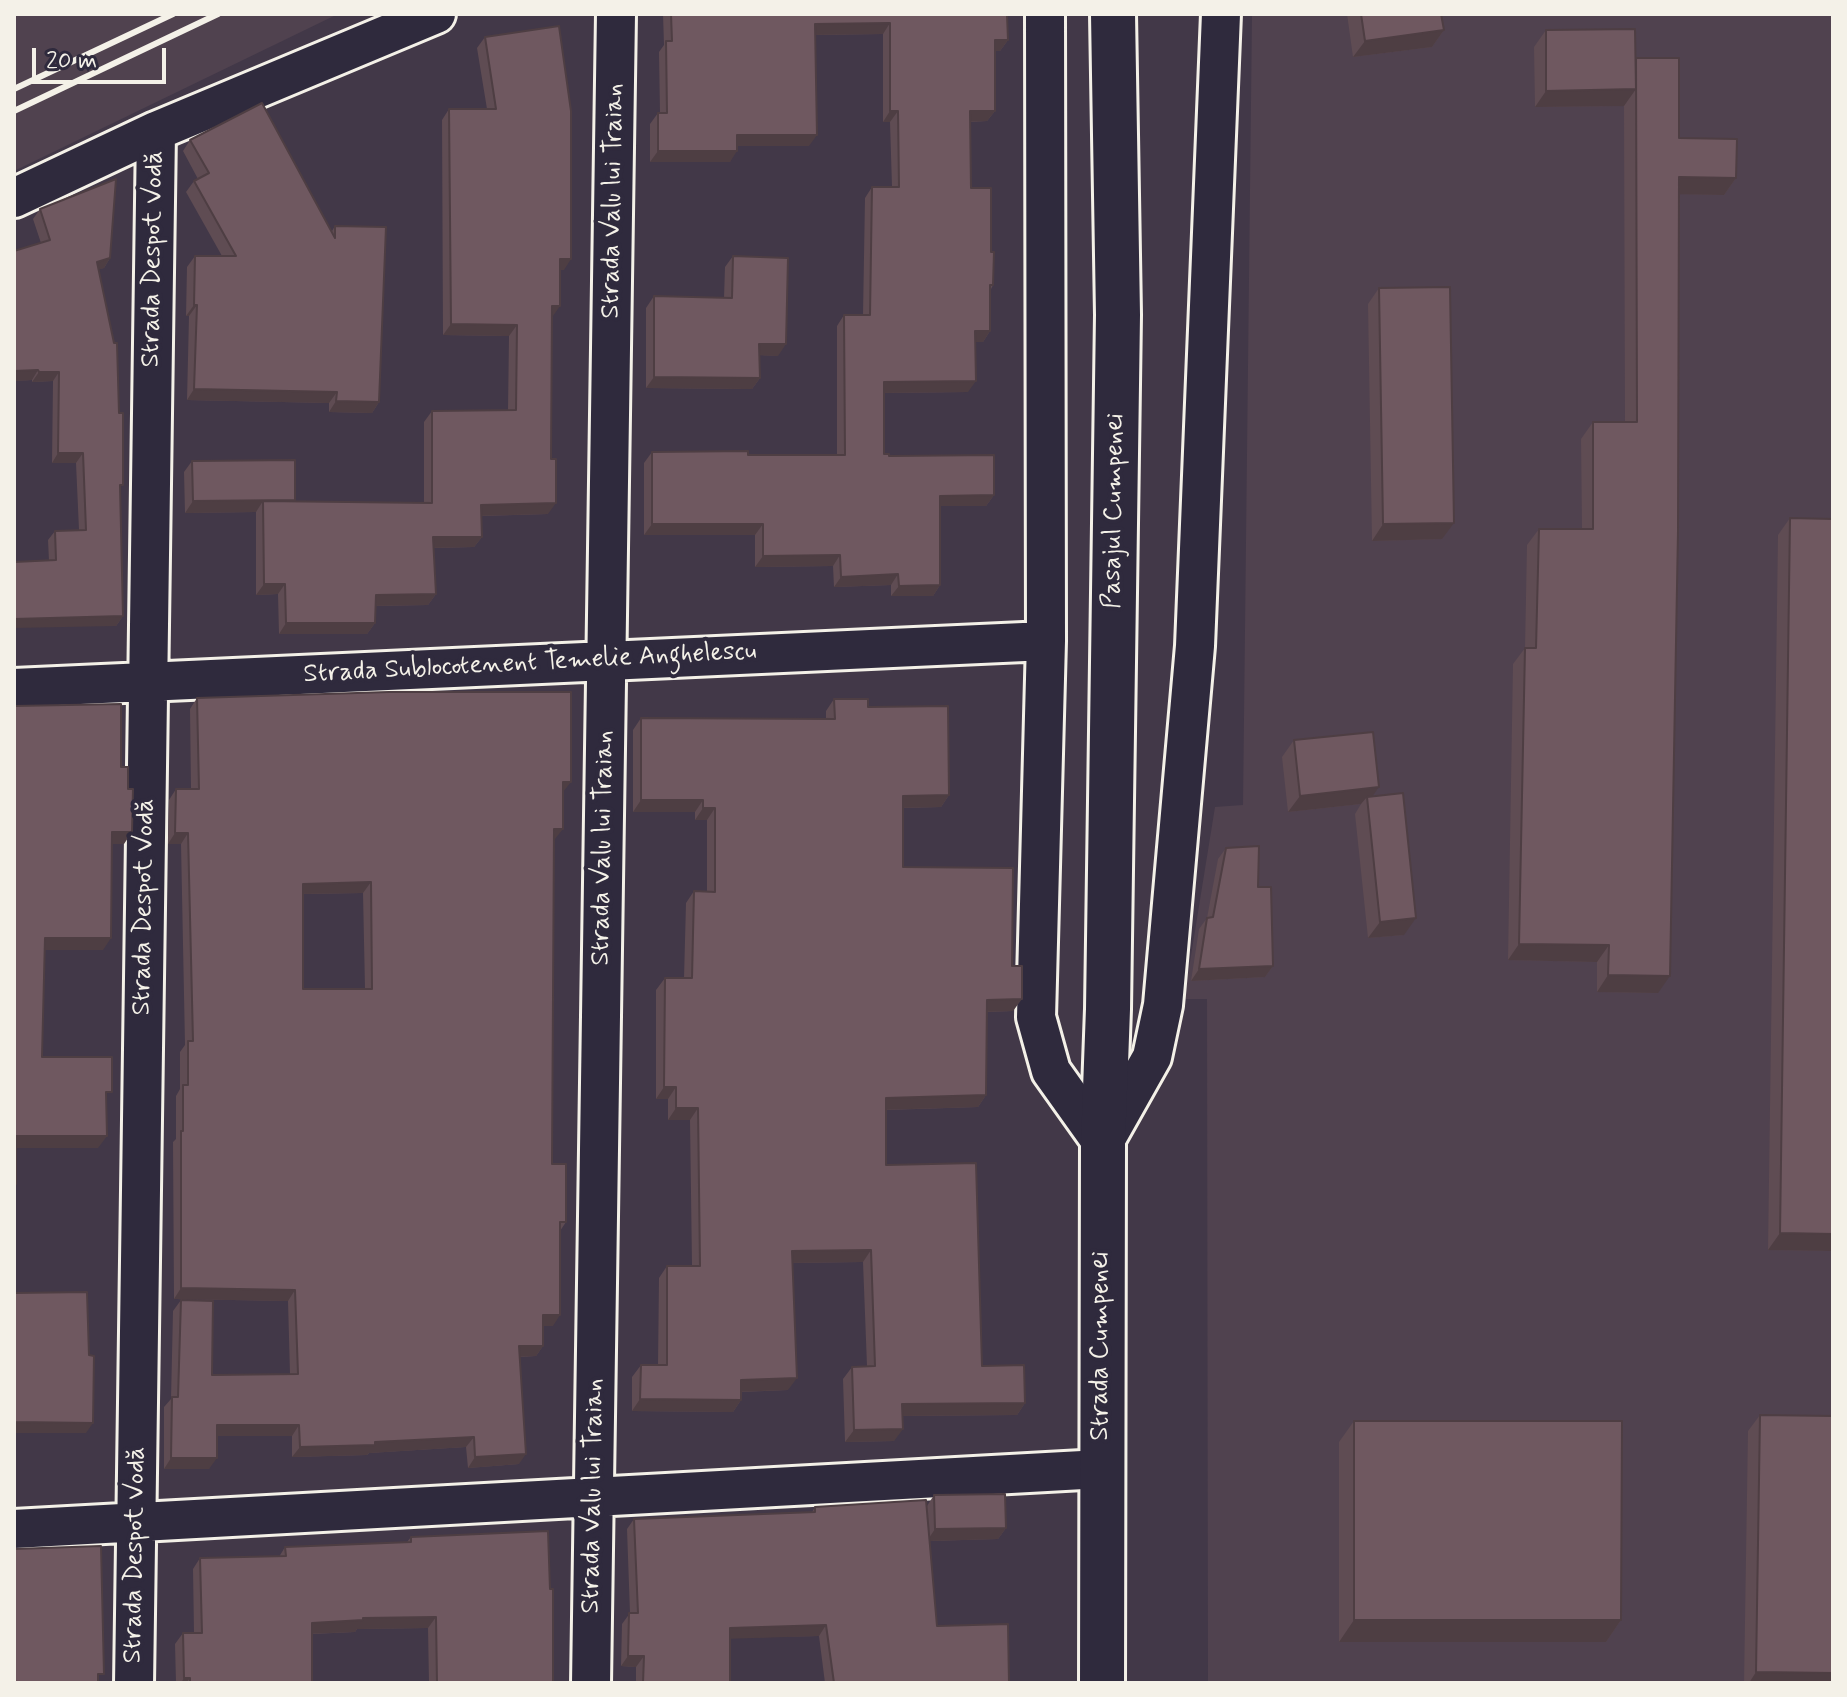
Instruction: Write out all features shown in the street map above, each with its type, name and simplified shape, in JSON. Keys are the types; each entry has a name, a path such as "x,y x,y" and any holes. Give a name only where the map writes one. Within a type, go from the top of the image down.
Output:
{"main road":[{"name":"Pasajul Cumpenei","path":"1108,1009 1118,315 1113,14"},
{"name":"Strada Cumpenei","path":"1102,1683 1103,1144 1108,1009"}],"street":[{"path":"14,198 156,131 436,14"},
{"name":"Strada Valu lui Traian","path":"591,1683 616,14"},
{"path":"1045,14 1046,641 1036,1017 1051,1071 1103,1144 1152,1057 1163,1005 1195,646 1221,14"},
{"name":"Strada Despot Vodă","path":"134,1683 156,131"},
{"name":"Strada Sublocotenent Temelie Anghelescu","path":"14,688 1046,641"},
{"path":"14,1529 1101,1469"}],"shaded area":[{"path":"14,14 338,14 14,171"},
{"path":"1252,14 1833,14 1833,1683 1208,1683 1207,999 1184,999 1215,807 1243,805"}],"building":[{"path":"671,14 1007,14 1008,40 995,40 995,111 970,111 971,188 991,188 991,252 994,252 990,331 975,331 976,381 884,382 884,454 994,455 994,495 940,496 940,585 899,586 898,574 841,577 840,555 763,556 763,524 652,524 652,452 748,451 748,455 845,455 844,315 870,315 872,187 899,187 898,111 890,111 890,23 815,24 817,135 737,135 737,151 658,151 658,113 667,113 666,41 672,41"},
{"path":"1361,14 1441,14 1444,30 1365,41"},
{"path":"559,26 571,111 571,259 560,259 560,306 552,306 551,459 556,459 556,503 481,505 482,537 433,537 436,594 376,595 375,623 286,623 285,584 264,584 263,501 432,503 432,411 516,410 517,325 451,324 449,109 496,109 485,37"},
{"path":"1635,29 1636,89 1546,91 1546,30"},
{"path":"1636,58 1679,58 1679,138 1737,139 1736,178 1679,177 1678,531 1670,976 1608,975 1609,945 1519,944 1525,648 1536,648 1539,529 1593,529 1593,422 1637,422"},
{"path":"262,103 335,238 335,226 386,227 379,402 336,401 337,392 194,389 195,256 236,256 194,181 209,173 190,140"},
{"path":"116,179 110,258 97,262 114,343 117,343 119,413 123,413 123,485 120,485 123,616 14,619 14,562 56,560 55,531 86,530 83,453 58,453 59,372 14,371 14,251 50,240 40,209"},
{"path":"733,256 788,258 786,344 759,344 760,378 654,377 654,296 732,298"},
{"path":"1450,287 1454,523 1383,524 1379,288"},
{"path":"295,460 295,500 193,501 192,461"},
{"path":"1790,518 1833,519 1833,1234 1780,1233"},
{"path":"389,692 571,692 571,782 563,782 563,829 554,829 552,1164 566,1164 566,1222 560,1222 560,1315 543,1315 543,1346 519,1346 526,1454 475,1457 474,1437 300,1447 299,1425 217,1425 217,1458 171,1458 172,1397 178,1397 181,1300 213,1301 212,1375 298,1374 295,1290 181,1288 183,1085 188,1085 188,1041 193,1041 188,833 175,833 176,789 199,789 197,698","holes":["371,882 372,989 303,989 303,884"]},
{"path":"834,699 868,699 868,707 948,706 949,795 903,796 903,867 1013,868 1012,966 1022,966 1022,999 987,1000 986,1095 886,1098 886,1165 976,1163 982,1366 1024,1365 1025,1403 902,1404 903,1429 854,1430 852,1367 875,1366 871,1250 792,1251 797,1378 741,1380 741,1400 640,1399 641,1365 667,1365 667,1266 700,1266 698,1108 676,1108 676,1087 664,1087 665,978 692,978 694,891 715,892 715,808 703,808 703,800 641,800 641,718 835,719"},
{"path":"121,704 121,767 128,767 128,789 133,789 132,832 112,832 111,938 45,938 42,1057 112,1057 112,1092 106,1092 107,1136 16,1136 14,1184 14,706"},
{"path":"1373,732 1379,787 1300,796 1294,740"},
{"path":"1403,793 1416,918 1380,922 1367,797"},
{"path":"1259,846 1258,887 1271,887 1273,966 1199,969 1207,918 1213,917 1226,848"},
{"path":"87,1292 89,1355 94,1356 93,1423 14,1422 14,1293"},
{"path":"1760,1415 1833,1416 1833,1673 1756,1672"},
{"path":"1354,1421 1622,1421 1621,1620 1354,1620"},
{"path":"1005,1494 1006,1528 935,1529 934,1495"},
{"path":"926,1500 937,1626 1008,1624 1009,1683 834,1683 826,1625 730,1628 730,1683 643,1683 644,1656 628,1656 629,1613 638,1613 634,1519 815,1512 815,1507"},
{"path":"548,1531 550,1589 553,1589 553,1683 437,1683 436,1617 363,1618 312,1623 312,1683 190,1683 190,1678 184,1678 183,1633 202,1633 200,1558 286,1556 285,1547 411,1542 411,1537"},
{"path":"101,1546 104,1674 98,1674 98,1683 14,1683 14,1549"}],"railway":[{"path":"14,89 173,14"},
{"path":"14,111 218,14"}]}
